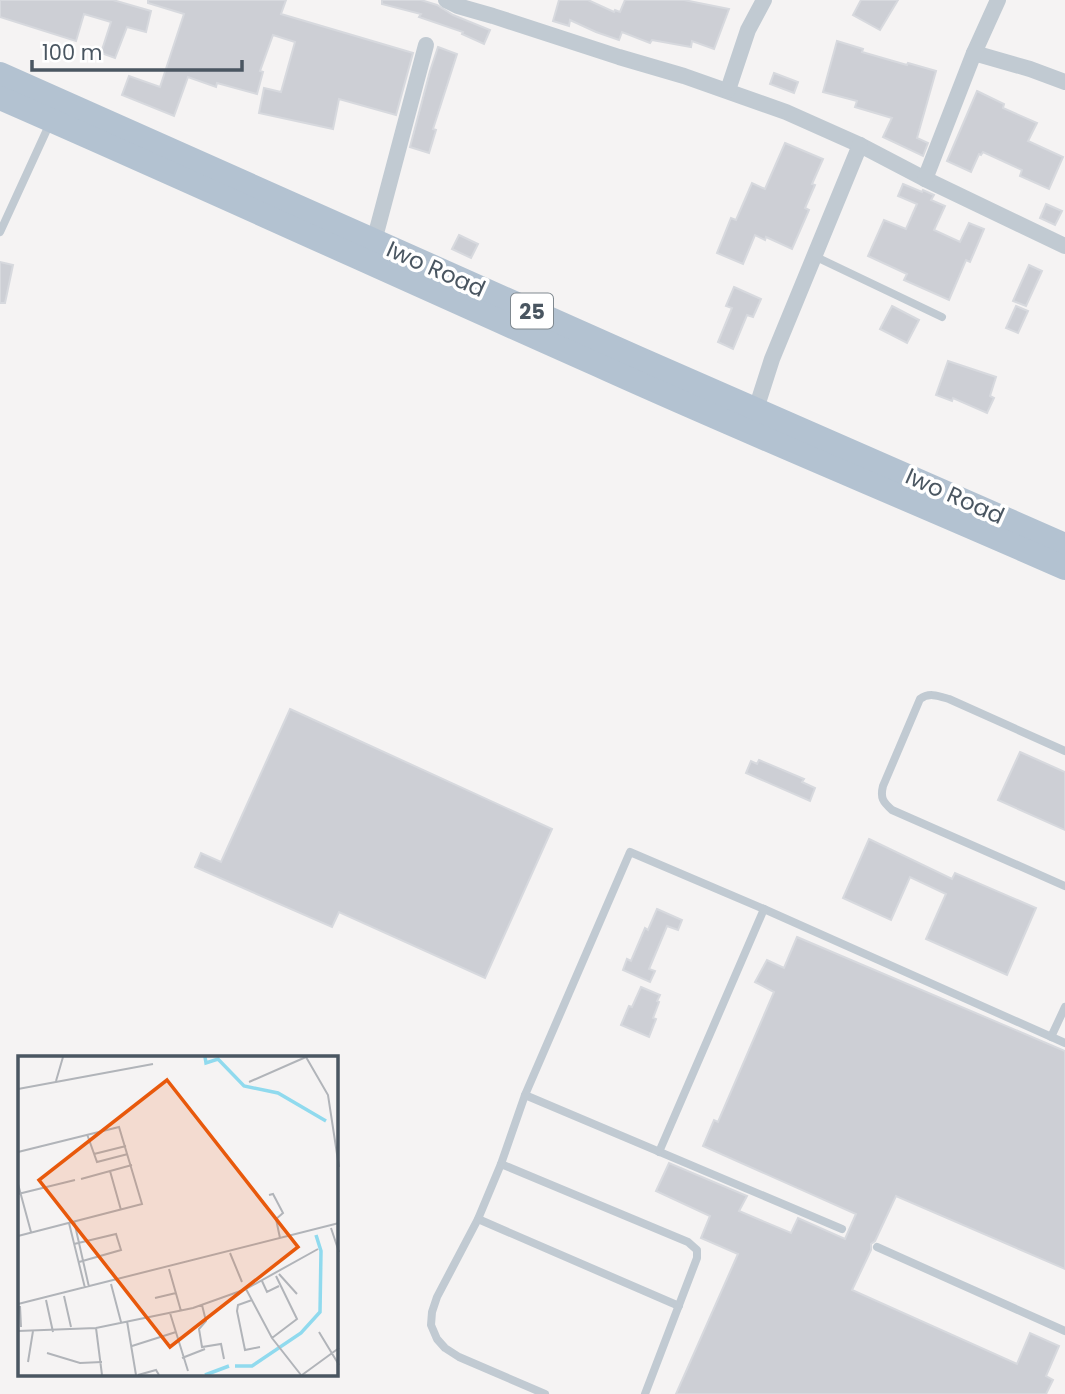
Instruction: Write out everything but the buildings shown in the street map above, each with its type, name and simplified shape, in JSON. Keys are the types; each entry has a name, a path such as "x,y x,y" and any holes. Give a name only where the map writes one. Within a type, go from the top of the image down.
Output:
{"main road":[{"name":"Iwo Road","path":"0,74 374,241 925,506 1065,568"},
{"name":"Iwo Road","path":"0,98 710,402 755,409 1065,545"}],"street":[{"path":"446,0 728,90 786,112 860,145 1065,246"},
{"path":"728,90 748,30 764,0"},
{"path":"925,179 974,53 998,0"},
{"path":"374,241 426,45"},
{"path":"974,53 1065,82"},
{"path":"755,409 772,359 860,145"}],"lane":[{"path":"0,232 51,120"},
{"path":"814,256 942,317"},
{"path":"1065,751 949,699 938,695 927,696 920,699 881,794 882,800 892,810 1065,886"},
{"path":"545,1394 445,1348 437,1339 431,1325 432,1312 436,1297 478,1219 525,1095 630,852 1065,1043"},
{"path":"659,1152 764,909"},
{"path":"1051,1037 1065,1007"},
{"path":"525,1095 842,1229"},
{"path":"501,1164 692,1245 697,1250 697,1258 646,1394"},
{"path":"478,1219 679,1306"},
{"path":"877,1247 1065,1331"}]}
